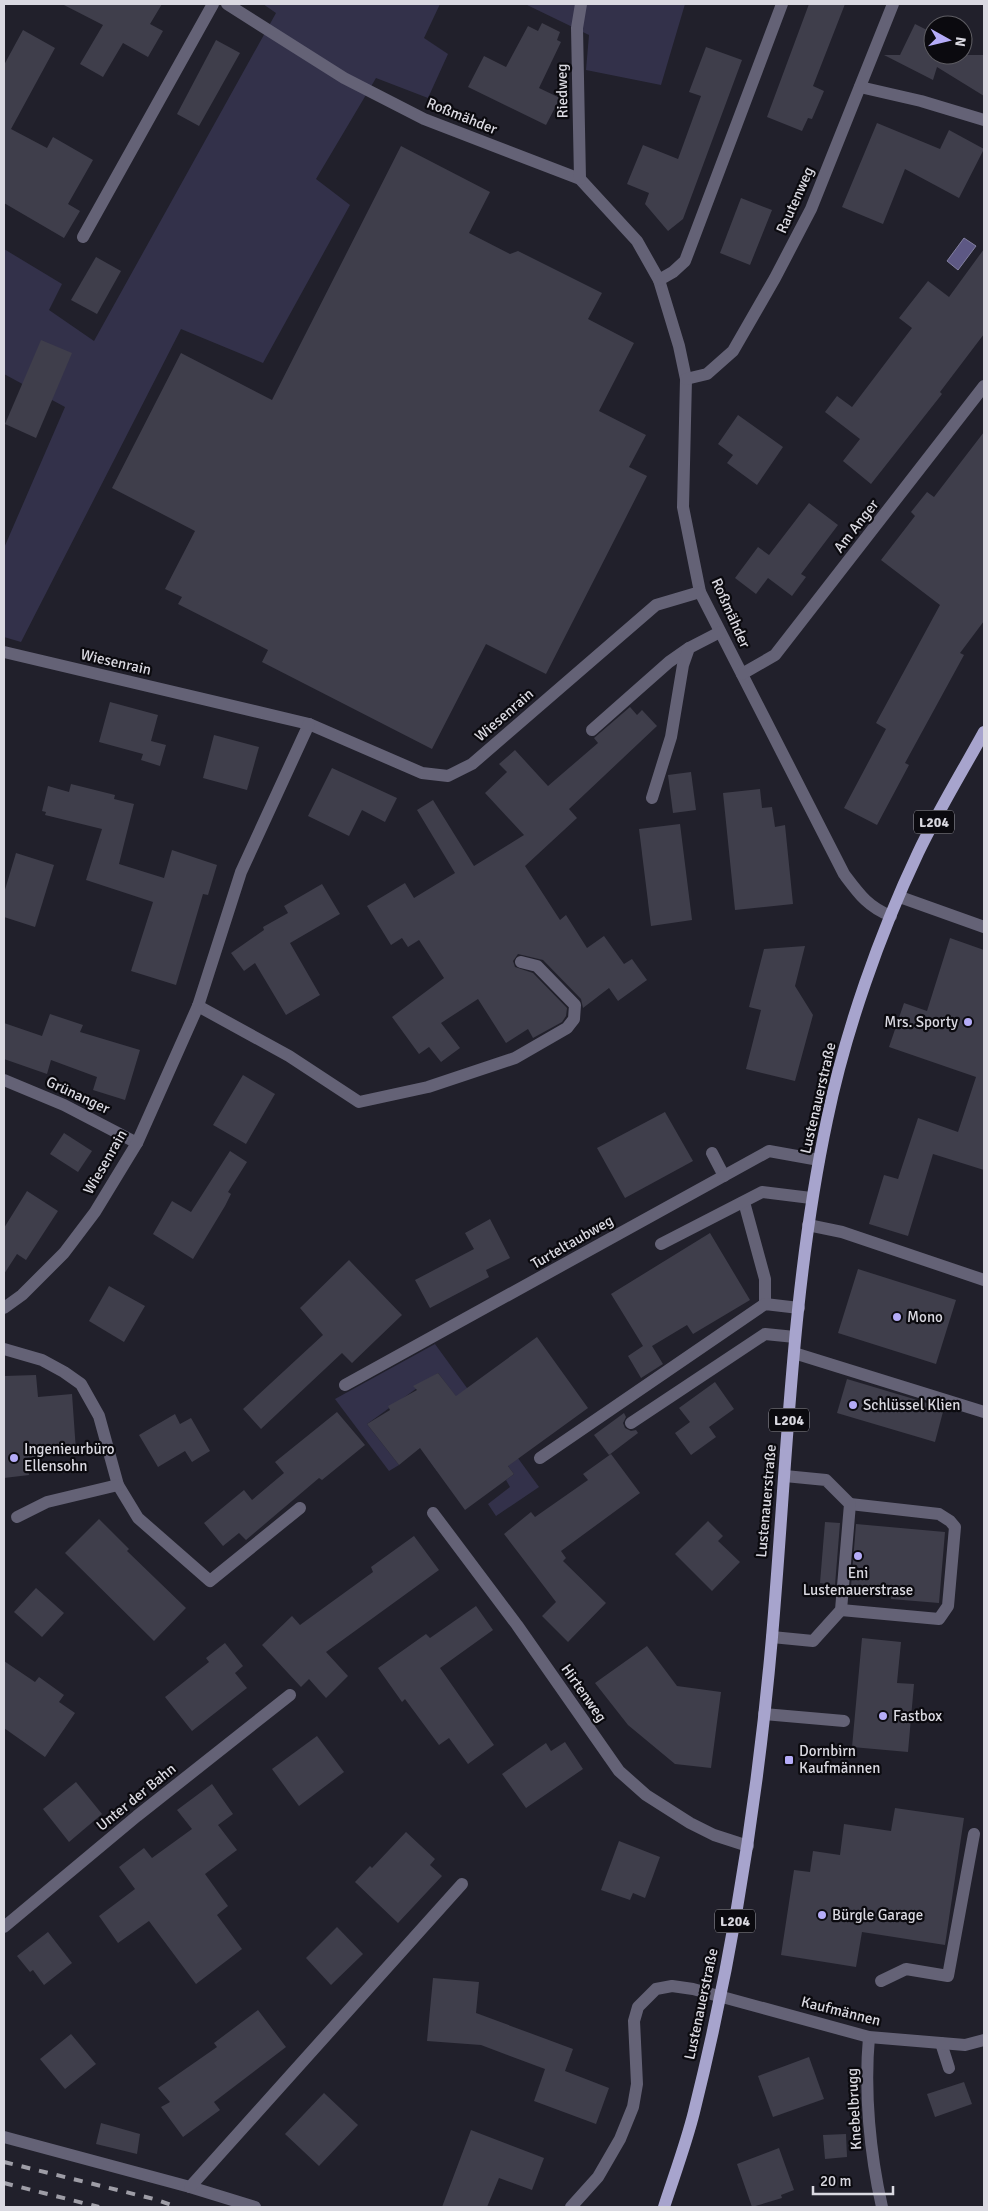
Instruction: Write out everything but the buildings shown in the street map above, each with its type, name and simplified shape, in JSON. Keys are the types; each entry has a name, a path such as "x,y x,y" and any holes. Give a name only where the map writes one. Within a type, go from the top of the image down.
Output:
{"main road":[{"name":"Lustenauerstraße","path":"664,2207 693,2116 722,1997 748,1846 772,1637 795,1337 808,1225 827,1120 860,999 891,916 925,839 983,736"}],"street":[{"path":"83,237 213,4"},
{"name":"Roßmähder","path":"227,4 344,78 424,119 580,179 637,241 659,280 679,346 686,379 683,507 700,592 844,874 864,899 876,910 891,916"},
{"name":"Riedweg","path":"580,179 578,28 581,4"},
{"path":"659,280 673,272 685,261 782,4"},
{"name":"Rautenweg","path":"686,379 707,374 733,351 775,278 810,209 893,4"},
{"path":"860,87 921,101 984,120"},
{"name":"Am Anger","path":"742,674 775,654 984,386"},
{"name":"Wiesenrain","path":"4,652 309,724 422,773 448,776 472,764 656,605 700,592"},
{"path":"592,730 669,662 689,648 720,632"},
{"path":"652,798 671,737 683,665 689,648"},
{"name":"Wiesenrain","path":"4,1308 22,1295 64,1253 95,1212 136,1142 198,1006 241,872 309,724"},
{"path":"900,897 984,927"},
{"path":"198,1006 289,1056 359,1102 428,1087 515,1058 567,1028 574,1019 575,1005 538,966 521,962"},
{"name":"Grünanger","path":"4,1080 64,1105 136,1142"},
{"name":"Turteltaubweg","path":"345,1385 770,1151 820,1160"},
{"path":"712,1153 724,1176"},
{"path":"662,1244 762,1192 812,1198"},
{"path":"744,1202 765,1279 765,1304"},
{"path":"808,1225 842,1232 984,1280"},
{"path":"540,1458 765,1304 799,1308"},
{"path":"631,1423 765,1334 795,1337"},
{"path":"4,1349 42,1360 81,1384 99,1416 118,1485 138,1518 210,1581 300,1508"},
{"path":"794,1353 984,1412"},
{"path":"785,1476 826,1480 850,1504 939,1514 950,1521 954,1527 948,1606 940,1619 841,1610"},
{"path":"17,1517 47,1502 118,1485"},
{"path":"772,1637 813,1641 841,1610 850,1504"},
{"name":"Hirtenweg","path":"433,1513 517,1625 619,1771 646,1795 690,1823 714,1835 748,1846"},
{"name":"Unter der Bahn","path":"4,1927 137,1816 290,1695"},
{"path":"764,1714 844,1720"},
{"path":"881,1981 906,1969 948,1976 974,1834"},
{"path":"190,2187 462,1884"},
{"path":"571,2207 598,2177 620,2139 633,2106 637,2084 634,2021 638,2007 656,1989 672,1986 722,1997"},
{"name":"Kaufmännen","path":"722,1997 869,2037 965,2044 984,2040"},
{"name":"Knebelbrugg","path":"869,2037 867,2062 874,2169 882,2207"},
{"path":"941,2043 949,2068"},
{"path":"4,2136 190,2187 255,2207"}],"shaded area":[{"path":"263,4 440,4 424,38 448,54 428,98 376,78 316,179 350,205 263,363 181,329 21,642 4,637 4,548 65,407 4,374 4,249 62,284 49,310 94,341 276,13"},
{"path":"525,4 685,4 661,85 586,70 589,35"},
{"path":"964,238 976,246 958,270 947,261"},
{"path":"435,1344 539,1487 496,1516 488,1504 510,1487 506,1480 514,1474 485,1435 437,1471 427,1457 468,1412 438,1373 367,1424 399,1465 389,1471 335,1399"}],"railway":[{"path":"4,2162 154,2199 177,2207"},
{"path":"4,2183 99,2207"}],"place":[{"name":"Mrs. Sporty","path":"968,1022"},
{"name":"Mono","path":"897,1317"},
{"name":"Schlüssel Klien","path":"853,1405"},
{"name":"Ingenieurbüro Ellensohn","path":"14,1458"},
{"name":"Eni Lustenauerstrase","path":"858,1556"},
{"name":"Fastbox","path":"883,1716"},
{"name":"Dornbirn Kaufmännen","path":"789,1760"},
{"name":"Bürgle Garage","path":"822,1915"}]}
